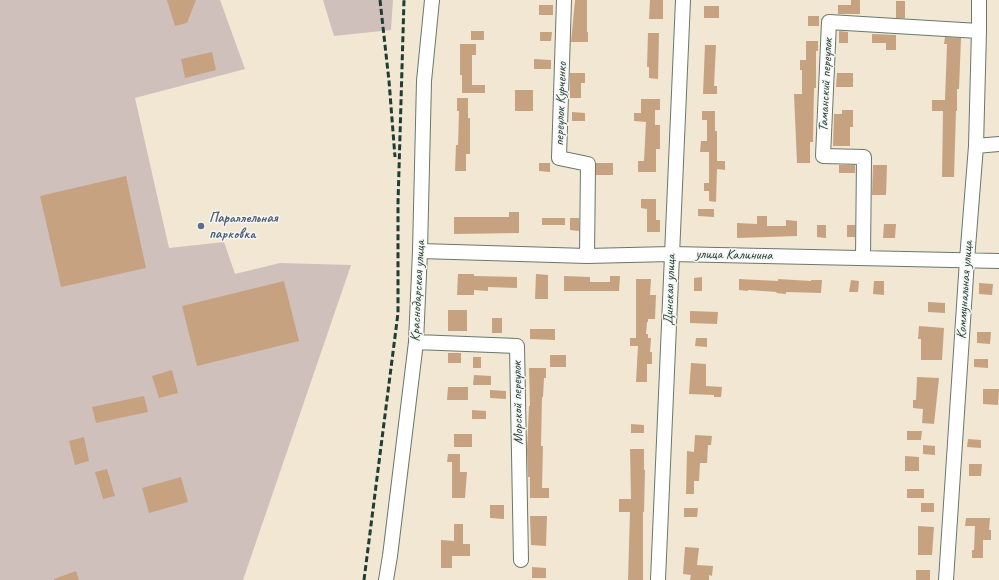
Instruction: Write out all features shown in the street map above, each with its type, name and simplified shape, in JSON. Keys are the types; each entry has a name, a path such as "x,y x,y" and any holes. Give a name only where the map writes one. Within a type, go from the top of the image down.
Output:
{"street":[{"name":"Краснодарская улица","path":"386,580 416,342 420,251 424,81 432,0"},
{"name":"переулок Курченко","path":"564,0 559,158 588,164 587,256"},
{"name":"Динская улица","path":"658,580 683,0"},
{"name":"Коммунальная улица","path":"946,580 976,146 979,0"},
{"name":"Таманский переулок","path":"863,258 864,157 823,156 829,22 979,31"},
{"path":"976,146 999,144"},
{"name":"улица Калинина","path":"420,251 587,256 671,254 999,260"},
{"name":"Морской переулок","path":"416,342 517,346 521,560"}],"shaded area":[{"path":"0,0 220,0 245,69 135,98 169,248 224,242 235,274 280,263 351,265 243,580 0,580"},
{"path":"323,0 393,0 391,30 334,36"}],"building":[{"path":"167,0 196,0 187,23 175,26"},
{"path":"575,0 587,0 588,42 571,42"},
{"path":"650,0 663,0 663,19 649,19"},
{"path":"851,0 860,0 860,14 838,14 838,5 851,5"},
{"path":"896,1 905,1 905,18 896,18"},
{"path":"539,5 553,5 553,15 539,15"},
{"path":"704,6 719,6 719,18 704,18"},
{"path":"808,16 819,16 819,26 808,26"},
{"path":"471,31 484,31 484,40 471,40"},
{"path":"839,31 848,32 848,43 839,43"},
{"path":"540,32 552,32 551,41 540,41"},
{"path":"648,33 659,33 658,79 649,78 649,67 647,67"},
{"path":"872,34 896,35 896,50 886,50 886,43 872,43"},
{"path":"945,37 961,38 959,89 957,89 954,177 942,177 943,111 932,111 932,100 945,100 947,44 944,44"},
{"path":"806,41 818,41 818,51 816,51 816,88 814,88 813,142 810,142 810,163 797,163 794,94 802,94 802,70 800,70 800,60 806,60"},
{"path":"460,44 476,44 476,55 472,55 472,85 485,85 485,93 462,93 462,75 460,75"},
{"path":"705,45 716,45 714,86 717,86 717,94 703,94"},
{"path":"212,52 216,70 185,78 181,59"},
{"path":"534,59 551,60 551,69 534,69"},
{"path":"570,73 585,73 585,83 581,83 581,98 570,98"},
{"path":"837,73 853,73 853,87 836,87"},
{"path":"515,90 533,90 533,111 515,111"},
{"path":"457,98 468,98 468,118 470,118 470,154 466,154 466,171 455,171 456,145 458,145 459,111 457,111"},
{"path":"641,99 660,99 660,110 655,110 655,125 660,125 660,149 656,149 656,172 638,172 638,161 644,161 646,122 634,121 634,113 641,113"},
{"path":"842,110 853,110 853,127 850,127 850,146 833,146 834,114 842,114"},
{"path":"702,111 715,111 717,161 725,161 725,170 717,169 716,202 709,201 709,191 704,191 704,183 709,183 709,152 700,152 701,141 707,141 707,120 702,120"},
{"path":"572,112 585,113 585,121 572,121"},
{"path":"539,163 550,163 550,172 539,171"},
{"path":"596,163 613,163 613,175 596,175"},
{"path":"839,165 855,165 855,173 839,173"},
{"path":"873,165 887,165 886,195 872,195"},
{"path":"126,176 146,268 61,287 40,196"},
{"path":"641,199 656,199 656,220 660,220 660,232 647,232 647,209 641,208"},
{"path":"698,209 714,209 714,217 698,216"},
{"path":"509,212 519,212 519,233 454,234 454,217 509,217"},
{"path":"757,216 767,216 767,226 786,226 786,220 797,221 797,236 737,238 737,223 757,224"},
{"path":"542,218 565,218 565,225 542,225"},
{"path":"570,218 579,218 579,231 570,230"},
{"path":"884,224 896,224 895,238 883,238"},
{"path":"817,225 826,225 826,238 817,237"},
{"path":"847,225 855,225 855,237 847,237"},
{"path":"458,274 517,277 517,288 488,287 488,291 474,290 474,295 457,295"},
{"path":"536,274 548,275 548,299 535,299"},
{"path":"564,276 590,277 590,282 610,282 610,276 620,276 619,291 564,291"},
{"path":"702,277 702,291 694,291 694,278"},
{"path":"636,279 651,279 650,295 656,295 655,319 648,319 647,322 646,334 648,334 648,338 651,338 650,352 652,352 652,364 647,364 647,382 636,382 638,346 630,346 630,338 636,338"},
{"path":"739,279 778,281 778,279 811,281 822,280 821,293 786,292 786,294 776,293 777,292 739,290"},
{"path":"851,280 859,281 858,292 849,292"},
{"path":"284,281 299,341 197,366 182,306"},
{"path":"874,281 884,281 884,295 873,294"},
{"path":"979,283 993,284 992,295 979,294"},
{"path":"928,302 945,303 945,313 928,312"},
{"path":"448,310 467,310 467,331 448,331"},
{"path":"690,311 718,312 717,324 690,323"},
{"path":"492,318 502,318 502,333 492,333"},
{"path":"919,326 944,328 942,360 921,360 921,339 918,339"},
{"path":"530,329 555,329 555,340 530,339"},
{"path":"977,332 991,332 990,344 977,343"},
{"path":"696,338 707,338 707,347 695,346"},
{"path":"448,353 461,353 461,363 448,363"},
{"path":"550,355 566,355 566,367 550,367"},
{"path":"473,357 481,357 481,368 473,368"},
{"path":"974,359 988,359 988,368 974,367"},
{"path":"691,363 706,364 706,386 722,387 721,397 714,397 714,395 689,394"},
{"path":"529,368 546,368 546,378 544,378 542,397 541,446 543,446 542,488 549,488 549,498 530,498 530,477 528,477 527,450 530,406"},
{"path":"172,370 178,393 159,398 152,376"},
{"path":"474,375 491,376 491,385 473,385"},
{"path":"917,377 939,378 934,424 922,423 923,409 913,408 913,400 916,400"},
{"path":"448,387 468,387 468,400 447,400"},
{"path":"983,389 999,389 998,405 983,404"},
{"path":"490,390 506,391 506,399 490,398"},
{"path":"144,396 148,412 96,423 92,407"},
{"path":"472,410 486,411 486,419 472,419"},
{"path":"631,424 644,425 644,433 631,433"},
{"path":"907,431 922,431 921,440 907,440"},
{"path":"454,434 472,434 472,447 454,447"},
{"path":"695,435 712,436 711,445 708,445 707,463 700,463 699,481 694,481 694,494 686,494 687,451 694,452"},
{"path":"84,437 89,461 75,465 69,441"},
{"path":"968,439 981,440 981,448 967,447"},
{"path":"923,445 935,446 935,455 923,454"},
{"path":"630,449 644,449 643,580 628,580 630,512 619,512 619,499 631,499"},
{"path":"448,454 460,454 460,472 467,472 465,498 452,498 452,462 447,462"},
{"path":"905,456 919,457 919,471 905,471"},
{"path":"969,464 982,464 981,476 969,476"},
{"path":"107,469 115,496 103,499 95,472"},
{"path":"181,477 188,502 149,513 142,488"},
{"path":"907,489 924,489 924,498 907,498"},
{"path":"921,503 934,503 934,512 921,512"},
{"path":"490,505 504,505 504,519 490,518"},
{"path":"684,508 698,508 697,517 684,517"},
{"path":"530,516 547,516 546,546 531,545"},
{"path":"966,518 990,518 989,530 991,530 991,540 983,540 983,558 972,558 972,550 974,550 975,526 965,526"},
{"path":"454,524 463,524 463,544 470,544 470,556 452,556 452,568 441,568 441,540 454,541"},
{"path":"918,526 934,527 932,555 918,555"},
{"path":"685,547 699,548 697,565 713,566 712,576 709,575 709,580 690,580 691,575 683,574"},
{"path":"532,567 546,568 546,578 532,578"},
{"path":"916,570 930,570 930,580 916,580"},
{"path":"76,571 79,580 54,580 54,579"}],"railway":[{"path":"380,0 389,81 395,157"},
{"path":"364,580 398,313 398,203 404,0"}],"place":[{"name":"Параллельная парковка","path":"201,226"}]}
